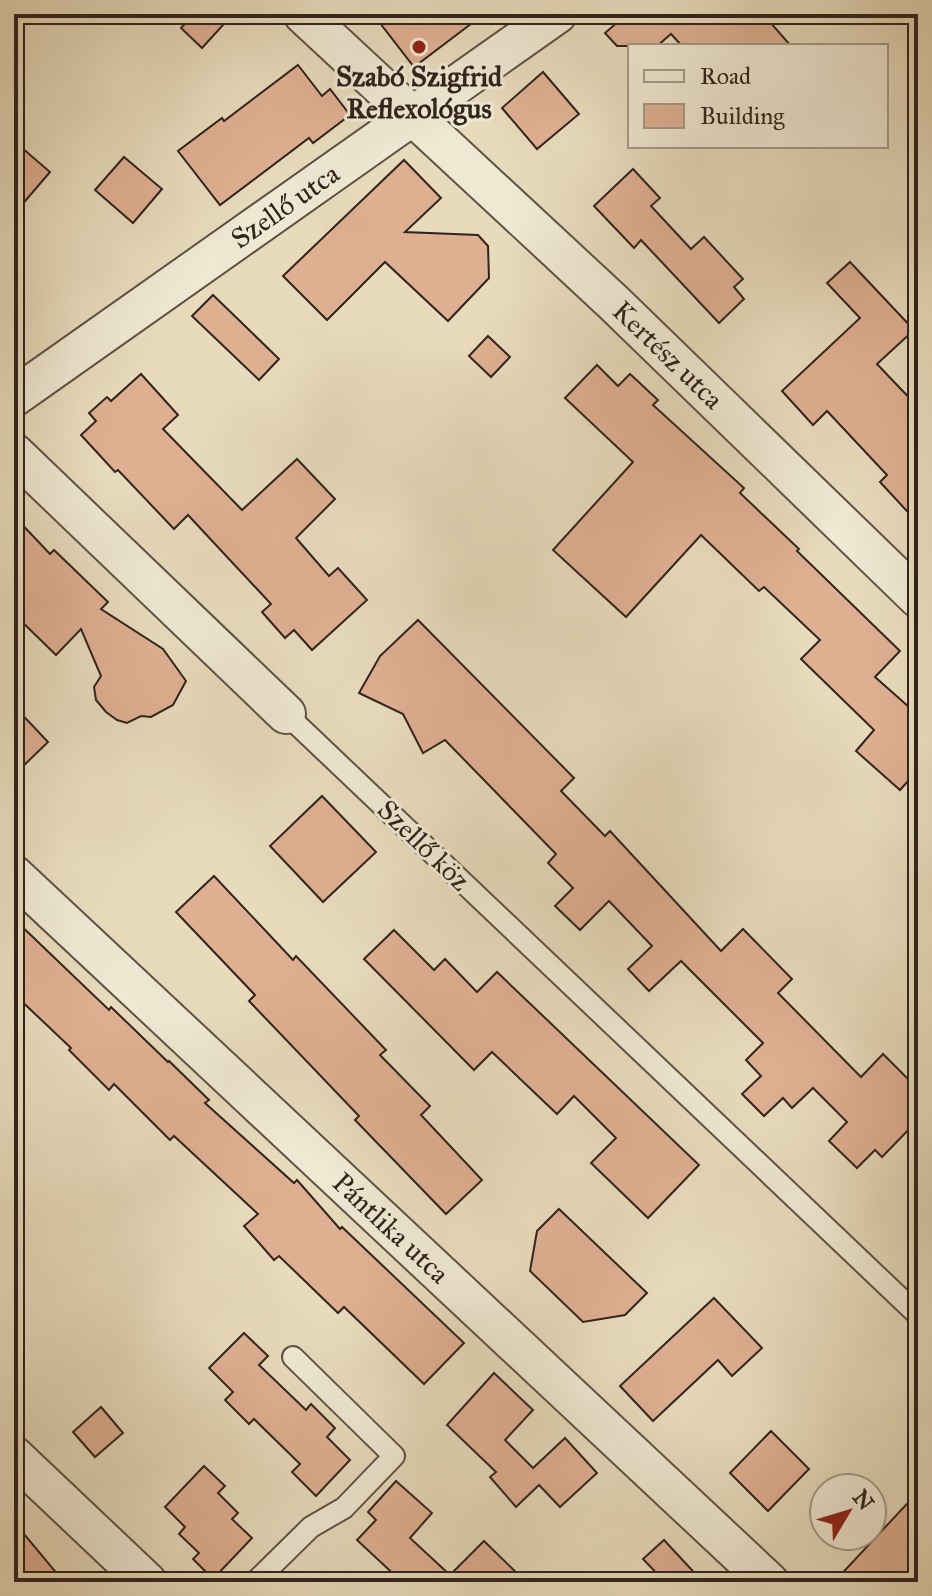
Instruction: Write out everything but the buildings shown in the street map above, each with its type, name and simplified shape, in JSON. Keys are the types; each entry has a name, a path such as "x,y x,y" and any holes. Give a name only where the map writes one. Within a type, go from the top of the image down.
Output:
{"street":[{"name":"Kertész utca","path":"303,14 613,302 918,598"},
{"name":"Szellő utca","path":"14,397 557,14"},
{"name":"Szellő köz","path":"14,453 286,714"},
{"name":"Pántlika utca","path":"14,875 769,1582"},
{"path":"18,1467 147,1582"}],"lane":[{"name":"Szellő köz","path":"286,714 918,1315"},
{"path":"255,1582 311,1527 344,1508 394,1456 293,1357"}],"place":[{"name":"Szabó Szigfrid Reflexológus","path":"419,47"}]}
